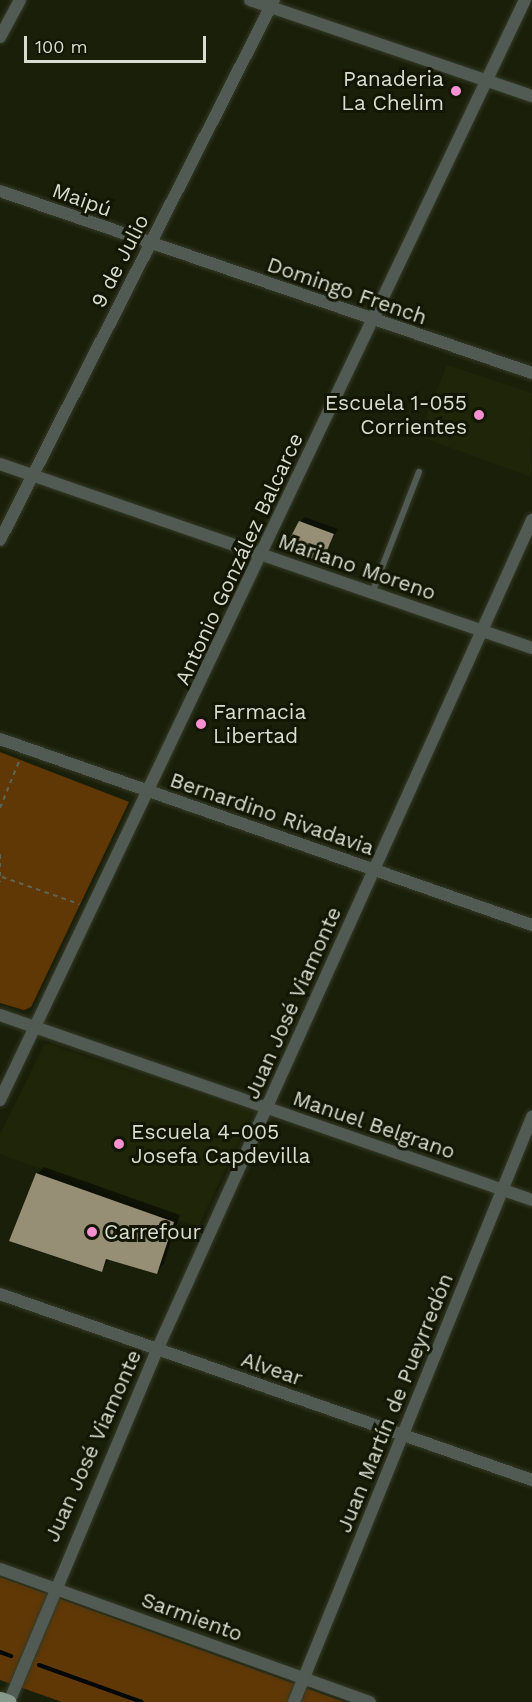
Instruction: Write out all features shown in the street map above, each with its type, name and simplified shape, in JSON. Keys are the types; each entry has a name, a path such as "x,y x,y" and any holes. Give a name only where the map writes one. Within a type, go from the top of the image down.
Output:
{"main road":[{"path":"0,1699 9,1702"}],"street":[{"path":"0,38 20,0"},
{"path":"250,0 272,3 532,96"},
{"name":"Antonio González Balcarce","path":"0,1100 263,555 525,0"},
{"name":"9 de Julio","path":"0,540 272,3"},
{"name":"Maipú","path":"0,191 150,245"},
{"name":"Domingo French","path":"150,245 532,373"},
{"name":"Mariano Moreno","path":"0,464 532,648"},
{"name":"Juan José Viamonte","path":"9,1702 52,1587 532,520"},
{"name":"Bernardino Rivadavia","path":"0,739 532,925"},
{"name":"Manuel Belgrano","path":"0,1015 532,1200"},
{"name":"Juan Martín de Pueyrredón","path":"294,1702 405,1436 501,1189 532,1117"},
{"name":"Alvear","path":"0,1294 532,1480"},
{"name":"Sarmiento","path":"0,1569 370,1702"}],"lane":[{"path":"372,593 419,472"}],"path":[{"path":"0,808 25,748"},
{"path":"0,854 2,877 0,882"},
{"path":"2,877 93,909"}],"shaded area":[{"name":"Escuela 1-055 Corrientes","path":"447,365 532,393 531,477 418,436"},
{"path":"0,752 129,802 31,1007 24,1010 0,1003"},
{"name":"Escuela 4-005 Josefa Capdevilla","path":"45,1043 253,1112 198,1227 0,1154 0,1134"},
{"path":"0,1577 344,1702 62,1702 0,1680"}],"building":[{"path":"299,521 334,534 322,562 293,552 288,542"},
{"name":"Carrefour","path":"36,1173 174,1222 157,1274 106,1259 102,1272 9,1241"}],"waterway":[{"path":"0,1652 11,1656"},
{"path":"39,1665 142,1702"}],"place":[{"name":"Panaderia La Chelim","path":"456,91"},
{"name":"Escuela 1-055 Corrientes","path":"479,415"},
{"name":"Farmacia Libertad","path":"201,724"},
{"name":"Escuela 4-005 Josefa Capdevilla","path":"119,1144"},
{"name":"Carrefour","path":"92,1232"}]}
